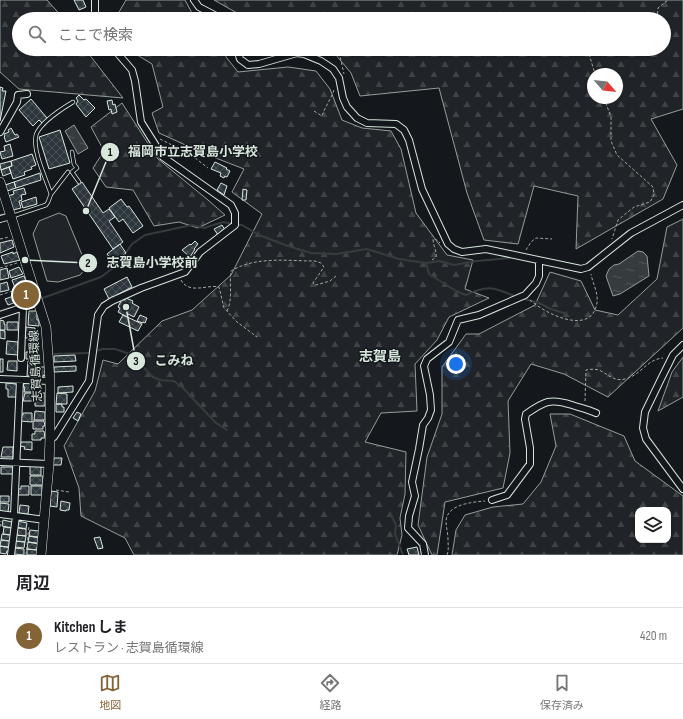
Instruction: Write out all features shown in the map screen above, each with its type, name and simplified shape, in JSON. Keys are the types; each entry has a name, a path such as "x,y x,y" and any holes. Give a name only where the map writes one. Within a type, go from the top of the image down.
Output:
{"main road":[{"name":"志賀島循環線","path":"0,182 46,327 50,381 50,438 45,520 41,555"}],"street":[{"path":"95,0 95,12"},
{"path":"194,0 199,7 209,12"},
{"path":"50,438 54,437 89,381 98,315 104,306 141,288 185,272 200,252 235,225 235,213 231,205 163,157 141,122 132,70 120,56"},
{"path":"239,56 240,59 248,65 259,64 287,56"},
{"path":"309,56 321,61 333,69 339,78 343,98 347,107 357,118 367,123 396,124 404,130 409,140 422,189 448,244 454,249 462,252 486,249 581,269 588,267 631,233 683,205"},
{"path":"0,132 17,102 18,95 27,94"},
{"path":"0,219 11,216"},
{"path":"425,555 423,544 408,528 415,496 412,482 423,425 431,410 430,395 424,366 427,359 449,342 458,320 478,315 525,295 536,283 539,276 539,261"},
{"path":"0,315 23,307 38,299"},
{"path":"21,358 23,307"},
{"path":"683,345 672,357 645,412 643,428 646,439 683,489"},
{"path":"0,379 50,381"},
{"path":"11,555 15,516 20,380"},
{"path":"492,500 507,495 530,464 530,448 525,419 526,414 541,405 556,400 585,408 596,413"},
{"path":"0,462 49,464"},
{"path":"0,514 45,520"}],"lane":[{"path":"51,194 36,148 36,134 57,112 73,102"},
{"path":"72,152 74,164 77,168 72,172 79,182"},
{"path":"11,216 46,205 51,194 68,172"}],"path":[{"path":"658,12 658,8 668,0"},
{"path":"314,111 322,116 336,85 343,78 345,73 340,56"},
{"path":"590,56 593,68"},
{"path":"606,104 611,117 611,141 616,155 652,187 654,195 650,202 634,207 618,220 609,250"},
{"path":"151,139 161,138 190,154 208,168"},
{"path":"521,256 531,242 536,238 552,239"},
{"path":"432,260 437,254 434,239 443,246"},
{"path":"0,268 25,260"},
{"path":"227,311 230,304 231,272 239,267 260,261 315,261 324,266 313,283 316,285 330,281 336,276"},
{"path":"525,295 538,308 557,317 577,321 586,320 593,314 598,298 591,275 590,265"},
{"path":"179,274 183,283 192,288 219,287 224,308 237,322 257,337"},
{"path":"0,295 33,284"},
{"path":"585,408 586,370 600,370 612,378 623,380 633,377 656,358 672,357"},
{"path":"47,489 69,492"},
{"path":"447,555 448,538 446,520 448,515 456,507 469,502 492,500"},
{"path":"26,555 30,518"}],"green space":[{"path":"0,0 47,0 58,12 12,12 12,56 90,56 123,98 19,89 0,72"},
{"path":"126,0 185,0 191,12 119,12"},
{"path":"214,0 683,0 683,109 651,119 677,165 663,199 576,249 578,196 534,186 518,244 484,240 467,193 439,88 360,96 351,73 337,56 671,56 671,12 235,12"},
{"path":"139,56 226,56 238,72 288,67 316,71 330,89 342,120 362,128 391,131 401,149 416,213 447,255 473,260 465,289 489,298 449,317 437,340 415,364 417,411 381,413 365,442 406,452 405,494 400,518 402,535 397,555 134,555 125,538 81,516 79,488 64,446 95,391 103,360 118,364 162,321 192,310 231,275 262,214 232,192 244,169 203,153 159,133 152,113 163,107 152,64"},
{"path":"122,103 158,159 225,215 198,228 179,222 154,226 133,190 106,187 93,168 104,151 91,127"},
{"path":"59,213 66,216 87,267 80,275 58,282 47,281 33,234 39,221"},
{"path":"683,219 683,328 608,397 564,374 531,364 508,401 510,453 503,488 445,502 437,555 432,555 418,525 427,457 442,414 442,367 466,334 479,334 535,305 550,272 581,281 595,310 618,315 657,279 667,227"},
{"path":"683,357 683,397 658,411 672,372"},
{"path":"550,414 570,414 624,436 635,461 683,496 683,555 452,555 456,530 465,515 493,507 523,504 541,482 556,446"}],"water":[{"path":"74,125 88,148 78,154 65,131"},
{"path":"638,251 643,252 647,256 649,276 620,294 613,296 606,276 609,269"}],"building":[{"path":"74,0 83,0 86,7 79,10"},
{"path":"0,87 3,88 2,91 6,91 0,121"},
{"path":"79,95 84,100 86,99 95,108 86,117 76,104 78,101 76,98"},
{"path":"31,99 47,118 42,123 39,120 33,126 19,110"},
{"path":"112,100 113,105 115,104 117,112 112,114 111,109 109,110 107,101"},
{"path":"11,128 15,135 17,134 19,137 6,142 4,134 9,132 8,130"},
{"path":"60,130 70,163 49,169 39,137"},
{"path":"10,144 13,156 2,159 0,152 5,151 4,146"},
{"path":"32,154 36,165 31,167 32,169 24,172 25,175 13,179 9,167 12,166 11,161"},
{"path":"11,161 12,166 1,170 0,164"},
{"path":"215,162 230,171 227,177 225,176 224,178 220,176 221,173 211,169"},
{"path":"9,167 11,173 3,176 1,170"},
{"path":"40,173 41,180 16,188 14,182"},
{"path":"14,182 16,188 7,191 5,185"},
{"path":"82,182 103,213 109,209 115,217 109,221 123,242 113,249 72,189"},
{"path":"221,183 227,186 224,195 217,190"},
{"path":"24,188 26,194 21,195 22,200 19,201 21,208 13,210 8,196 14,194 13,191"},
{"path":"243,189 247,190 246,200 242,200"},
{"path":"36,197 37,204 23,208 21,202"},
{"path":"121,199 127,207 129,206 143,226 133,233 123,219 119,222 109,208"},
{"path":"222,225 225,230 218,235 214,229"},
{"path":"12,240 14,247 0,253 0,243"},
{"path":"195,241 198,244 190,257 182,250"},
{"path":"120,244 126,253 113,262 107,254"},
{"path":"13,252 13,254 17,252 20,260 4,264 1,256"},
{"path":"19,267 23,274 11,278 9,271"},
{"path":"7,268 9,278 0,280 0,270"},
{"path":"24,276 27,284 15,288 12,280"},
{"path":"127,277 132,287 109,299 104,289"},
{"path":"7,282 9,290 0,292 0,284"},
{"path":"27,289 31,299 24,302 21,291"},
{"path":"19,294 22,300 8,305 5,299"},
{"path":"126,298 133,301 132,303 139,307 134,317 128,314 127,317 118,312 120,308 118,307 122,299 125,300"},
{"path":"29,311 37,311 39,326 28,325"},
{"path":"123,315 142,324 138,331 119,322"},
{"path":"140,315 147,318 145,323 137,321"},
{"path":"0,320 4,321 5,330 0,330"},
{"path":"7,322 18,322 18,330 7,330"},
{"path":"26,327 35,328 34,338 25,338"},
{"path":"0,330 5,331 5,339 0,338"},
{"path":"7,341 18,342 18,355 6,354"},
{"path":"26,352 35,352 35,359 26,359"},
{"path":"75,355 76,361 54,362 54,356"},
{"path":"0,359 3,359 3,372 0,372"},
{"path":"8,361 17,361 17,371 7,370"},
{"path":"28,361 35,361 34,376 27,376"},
{"path":"76,366 76,371 54,372 54,367"},
{"path":"39,367 46,367 46,376 43,375 43,377 38,377 37,370 39,370"},
{"path":"6,383 16,384 16,397 8,397"},
{"path":"24,383 33,383 32,392 24,392"},
{"path":"73,386 73,392 58,393 58,387"},
{"path":"25,393 33,393 33,401 23,401"},
{"path":"35,393 45,393 45,406 35,406"},
{"path":"57,393 67,394 67,404 56,404"},
{"path":"56,404 62,404 62,407 64,407 64,412 56,412"},
{"path":"35,411 45,412 45,420 34,420"},
{"path":"77,412 81,414 78,421 73,418"},
{"path":"23,413 32,413 32,422 20,421 20,415 23,415"},
{"path":"33,421 44,421 45,426 43,426 43,429 33,429"},
{"path":"35,431 44,431 45,438 41,438 41,440 32,440 32,434 35,434"},
{"path":"21,442 32,442 32,450 24,449 25,447 20,446"},
{"path":"3,447 13,447 13,457 1,457"},
{"path":"54,458 62,458 61,465 53,465"},
{"path":"30,466 41,466 41,475 30,475"},
{"path":"1,467 14,468 13,474 1,474"},
{"path":"30,476 43,476 43,485 30,485"},
{"path":"21,486 29,486 29,495 17,495 17,489 21,489"},
{"path":"31,486 42,486 42,495 31,495"},
{"path":"51,491 58,492 57,507 50,506"},
{"path":"0,496 9,496 9,502 0,502"},
{"path":"61,501 70,503 69,510 60,510"},
{"path":"0,503 9,504 8,512 0,512"},
{"path":"20,505 29,506 28,514 19,513"},
{"path":"3,520 12,522 12,528 2,526"},
{"path":"18,521 27,523 26,529 17,527"},
{"path":"4,527 12,528 11,535 3,534"},
{"path":"17,528 26,529 26,536 16,535"},
{"path":"30,530 39,531 39,537 29,536"},
{"path":"2,534 11,535 10,541 1,540"},
{"path":"16,535 26,536 25,542 15,541"},
{"path":"29,536 39,538 38,544 28,542"},
{"path":"100,537 103,548 98,549 94,538"},
{"path":"1,540 10,541 9,547 0,546"},
{"path":"15,541 25,542 24,548 14,547"},
{"path":"28,542 38,543 37,550 27,549"},
{"path":"0,546 10,548 9,551 7,551 6,554 0,553"},
{"path":"417,547 419,555 409,555 407,549"},
{"path":"14,548 24,549 24,555 14,554"},
{"path":"27,549 38,550 37,555 27,555"}],"waterway":[{"path":"40,299 101,277 117,265 132,244 145,235 192,225 204,228 223,222 242,225 259,235 311,253 336,254 367,249 399,259 426,263 439,261 454,265 510,258"},
{"path":"426,263 429,274 456,291 466,295 480,289 492,288 517,297"},
{"path":"521,298 567,314"},
{"path":"0,311 22,304"},
{"path":"52,354 88,353 103,349 115,349 127,353 153,377 160,380 174,381 183,388 216,423 227,430"},
{"path":"390,513 396,525 395,534 403,555"}],"place":[{"name":"福岡市立志賀島小学校","path":"86,211"},
{"name":"志賀島小学校前","path":"25,260"},
{"name":"Kitchen しま","path":"26,295"},
{"name":"こみね","path":"126,307"}],"district":[{"name":"志賀島","path":"380,356"}]}
